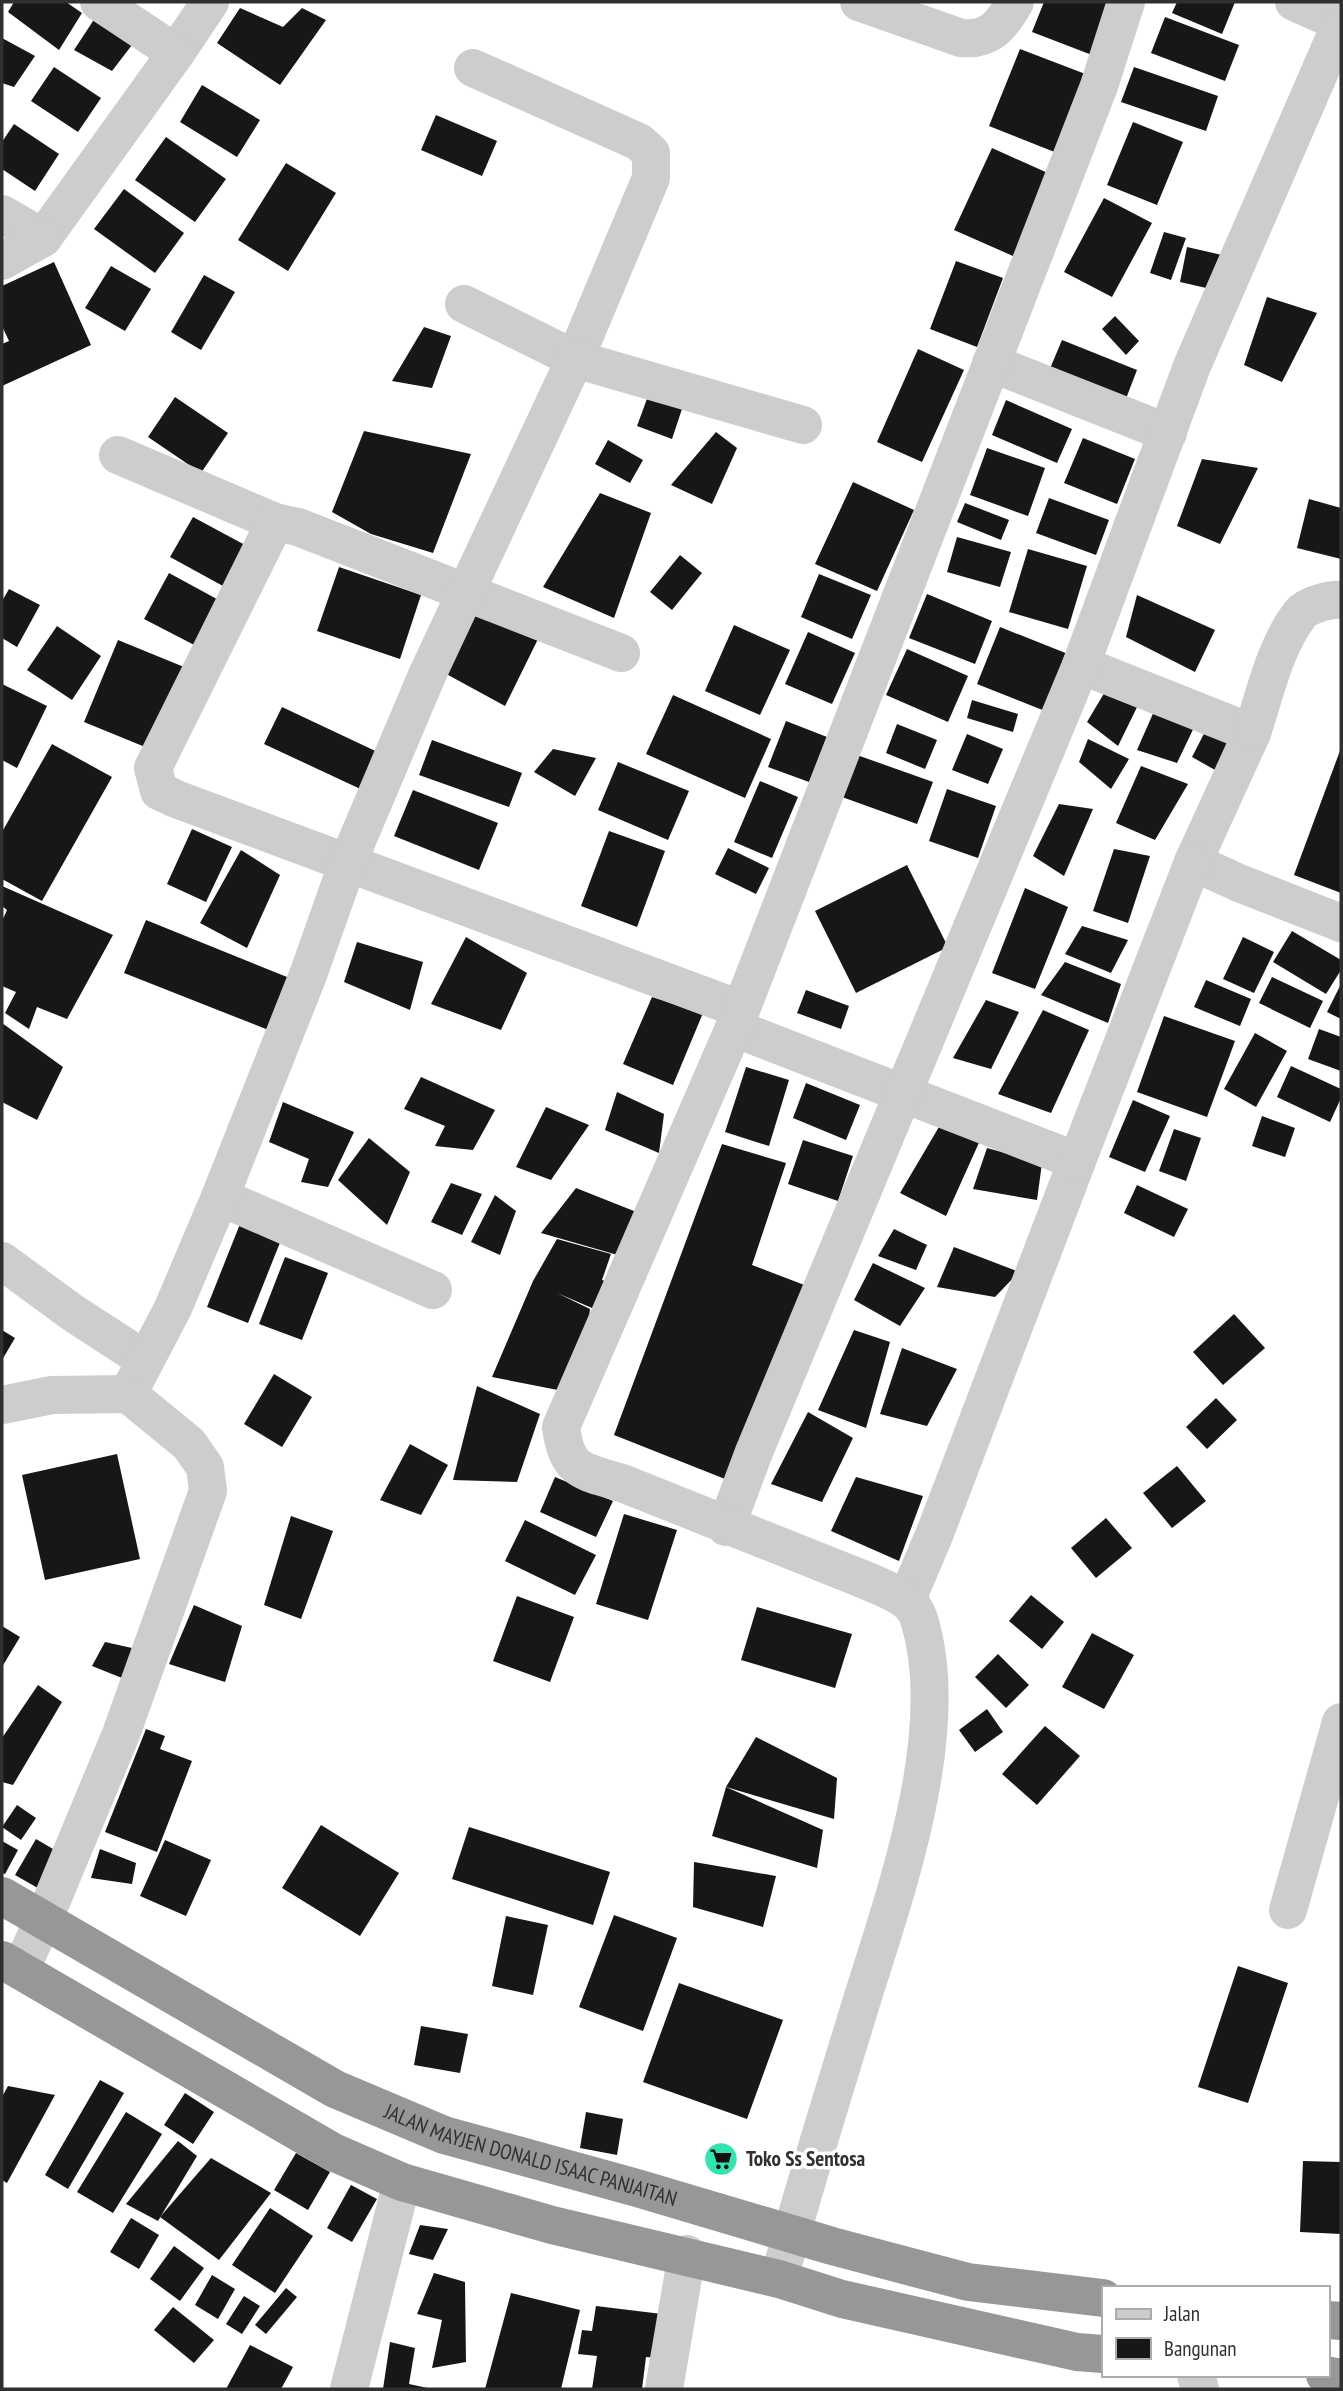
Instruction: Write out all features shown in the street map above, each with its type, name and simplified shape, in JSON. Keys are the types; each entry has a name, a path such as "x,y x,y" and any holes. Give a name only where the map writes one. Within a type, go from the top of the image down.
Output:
{"highway":[{"name":"JALAN MAYJEN DONALD ISAAC PANJAITAN","path":"2,1896 335,2089 432,2130 968,2282 1102,2298"},
{"path":"11,1965 333,2152 402,2182 552,2225 779,2279 842,2299 1077,2351 1102,2354"}],"street":[{"path":"99,2 176,53"},
{"path":"2,261 43,238 210,2"},
{"path":"859,2 961,38 974,40 994,32 1004,22 1015,2"},
{"path":"779,2279 878,1949 920,1791 929,1726 929,1674 919,1617 907,1599 870,1582 726,1527 622,1483 580,1470 564,1452 561,1427 737,1019 1099,86 1126,2"},
{"path":"726,1527 1081,665 1192,366 1341,23 1294,2"},
{"path":"128,1394 173,1308 220,1197 308,975 348,862 463,593 575,359 651,178 651,153 639,142 473,68"},
{"path":"2,215 43,238"},
{"path":"464,304 575,359 803,425"},
{"path":"991,363 1168,433"},
{"path":"118,456 275,522 298,527 621,653"},
{"path":"275,522 153,768 159,791 617,966 903,1092 1077,1161"},
{"path":"907,1599 1194,862 1252,733 1275,668 1302,611 1333,599 1341,600"},
{"path":"1081,665 1252,733"},
{"path":"1194,862 1239,883 1341,923"},
{"path":"220,1197 433,1290"},
{"path":"2,1261 73,1313 144,1359"},
{"path":"2,1405 52,1395 128,1394 189,1444 205,1467 208,1491 121,1734 44,1919 11,1965"},
{"path":"1288,1910 1341,1722"},
{"path":"349,2389 402,2182"},
{"path":"664,2389 687,2255"}],"building":[{"path":"14,2 66,2 82,13 59,50 8,12"},
{"path":"1044,2 1113,2 1092,55 1032,32"},
{"path":"1177,2 1235,2 1222,34 1172,13"},
{"path":"240,8 283,27 302,8 326,20 280,85 217,43"},
{"path":"1165,17 1239,45 1225,81 1151,53"},
{"path":"95,18 135,41 112,71 74,50"},
{"path":"2,38 35,56 14,87 2,83"},
{"path":"1020,49 1088,75 1057,153 989,126"},
{"path":"54,67 101,98 78,132 31,101"},
{"path":"1134,67 1218,96 1206,131 1121,102"},
{"path":"202,85 260,120 237,157 180,122"},
{"path":"436,115 497,141 482,176 421,150"},
{"path":"1133,122 1183,142 1157,205 1107,185"},
{"path":"14,124 59,154 35,191 2,169 2,142"},
{"path":"166,137 226,179 195,222 135,180"},
{"path":"992,148 1050,174 1013,256 954,230"},
{"path":"286,163 336,193 288,271 238,240"},
{"path":"124,189 184,233 155,273 94,229"},
{"path":"1104,198 1152,223 1112,297 1064,272"},
{"path":"1164,232 1186,238 1171,280 1150,273"},
{"path":"1187,247 1222,255 1215,290 1180,282"},
{"path":"956,261 1003,278 977,347 930,329"},
{"path":"54,262 91,345 2,386 2,344 9,341 2,326 2,286"},
{"path":"111,266 151,289 125,331 85,308"},
{"path":"204,275 235,292 201,350 171,332"},
{"path":"1267,297 1317,313 1282,382 1244,365"},
{"path":"1115,316 1139,341 1126,355 1102,329"},
{"path":"424,327 451,336 432,388 392,381"},
{"path":"1062,340 1137,370 1122,409 1046,378"},
{"path":"918,349 964,370 922,462 877,442"},
{"path":"651,388 685,400 672,439 637,426"},
{"path":"175,397 228,433 201,473 148,437"},
{"path":"1006,400 1072,429 1057,463 992,435"},
{"path":"364,431 471,454 433,553 371,534 332,512"},
{"path":"716,432 737,448 712,504 671,485"},
{"path":"1083,438 1135,459 1117,504 1064,483"},
{"path":"608,440 643,460 630,483 595,464"},
{"path":"987,448 1045,468 1028,516 970,495"},
{"path":"1202,459 1258,468 1220,544 1177,526"},
{"path":"853,482 914,510 877,591 815,564"},
{"path":"600,493 651,513 614,618 543,587"},
{"path":"1049,498 1109,520 1096,555 1036,533"},
{"path":"1309,499 1341,508 1341,559 1297,548"},
{"path":"965,503 1009,520 1001,540 957,522"},
{"path":"193,517 245,545 223,586 170,557"},
{"path":"957,537 1011,552 1000,587 947,572"},
{"path":"1028,549 1087,566 1068,629 1009,612"},
{"path":"680,555 702,573 672,610 650,592"},
{"path":"339,567 421,595 400,659 317,631"},
{"path":"169,573 226,604 202,649 144,619"},
{"path":"819,574 871,595 852,639 801,617"},
{"path":"9,589 40,605 17,647 2,638 2,601"},
{"path":"927,594 992,621 975,664 909,638"},
{"path":"1137,595 1215,630 1195,672 1126,637"},
{"path":"476,609 539,637 505,706 439,670"},
{"path":"734,625 790,650 760,715 705,691"},
{"path":"57,626 101,656 72,700 27,670"},
{"path":"1000,627 1068,654 1045,711 977,684"},
{"path":"808,632 855,653 832,704 785,684"},
{"path":"118,640 184,667 150,749 84,722"},
{"path":"907,649 968,676 948,722 886,695"},
{"path":"2,684 47,706 17,768 2,760"},
{"path":"1106,690 1142,697 1118,746 1087,722"},
{"path":"673,695 771,739 745,798 646,754"},
{"path":"972,700 1018,714 1013,732 967,718"},
{"path":"282,707 386,756 369,793 264,744"},
{"path":"1155,709 1198,719 1177,763 1137,750"},
{"path":"1211,720 1237,737 1215,770 1192,757"},
{"path":"786,721 827,737 809,782 768,767"},
{"path":"897,724 937,740 925,769 886,753"},
{"path":"967,734 1003,749 988,784 952,770"},
{"path":"1088,739 1129,759 1111,789 1079,762"},
{"path":"432,740 522,773 509,807 419,775"},
{"path":"52,744 112,777 42,901 2,879 2,832"},
{"path":"1341,748 1341,893 1294,875"},
{"path":"553,749 596,758 575,796 534,772"},
{"path":"857,755 933,782 917,824 842,797"},
{"path":"618,762 689,791 668,840 598,810"},
{"path":"1141,766 1188,784 1155,840 1116,823"},
{"path":"760,781 798,797 772,858 734,842"},
{"path":"947,789 996,806 978,858 929,841"},
{"path":"413,790 498,823 479,870 394,836"},
{"path":"1059,804 1093,809 1064,876 1033,856"},
{"path":"192,829 232,847 206,902 167,884"},
{"path":"609,831 665,851 637,927 581,906"},
{"path":"728,848 769,868 756,894 715,874"},
{"path":"1114,849 1150,856 1128,923 1093,911"},
{"path":"241,850 280,875 247,948 200,923"},
{"path":"907,865 948,947 856,993 815,911"},
{"path":"2,886 113,935 67,1019 37,1007 29,1029 5,1013 16,992 2,986 2,921 7,910 2,906"},
{"path":"1025,888 1068,907 1035,989 992,973"},
{"path":"146,920 292,979 271,1031 124,973"},
{"path":"1082,926 1128,940 1111,973 1065,954"},
{"path":"1292,931 1341,960 1341,970 1326,994 1273,962"},
{"path":"466,937 527,973 501,1030 431,1004"},
{"path":"1243,937 1274,952 1254,993 1223,979"},
{"path":"357,942 423,962 410,1010 344,982"},
{"path":"1065,962 1121,984 1108,1023 1041,995"},
{"path":"1272,977 1323,1001 1310,1028 1259,1003"},
{"path":"1206,980 1251,999 1240,1026 1194,1007"},
{"path":"1341,984 1341,1019 1327,1012"},
{"path":"806,990 849,1006 841,1029 797,1013"},
{"path":"652,997 703,1013 673,1085 623,1064"},
{"path":"986,1000 1019,1012 991,1069 953,1058"},
{"path":"1043,1010 1089,1030 1051,1113 998,1094"},
{"path":"1164,1016 1235,1041 1207,1117 1137,1092"},
{"path":"2,1023 63,1067 37,1120 2,1102"},
{"path":"1319,1029 1341,1037 1341,1071 1308,1059"},
{"path":"1255,1033 1287,1051 1256,1107 1224,1089"},
{"path":"1291,1066 1341,1089 1341,1098 1330,1122 1277,1097"},
{"path":"746,1067 789,1080 769,1146 725,1132"},
{"path":"421,1077 495,1110 473,1150 435,1146 445,1126 404,1109"},
{"path":"806,1083 860,1105 846,1140 793,1118"},
{"path":"617,1092 664,1114 659,1153 605,1130"},
{"path":"1133,1100 1170,1116 1145,1172 1109,1157"},
{"path":"283,1102 354,1132 328,1187 301,1182 309,1159 269,1142"},
{"path":"546,1107 589,1125 551,1180 516,1167"},
{"path":"946,1115 982,1136 946,1216 900,1193"},
{"path":"1262,1116 1295,1128 1285,1157 1252,1146"},
{"path":"1174,1129 1201,1138 1186,1181 1159,1171"},
{"path":"369,1138 410,1172 387,1225 338,1180"},
{"path":"803,1140 853,1156 838,1201 788,1184"},
{"path":"722,1144 786,1163 752,1265 807,1286 725,1479 614,1435"},
{"path":"987,1148 1042,1163 1037,1200 973,1189"},
{"path":"451,1183 482,1194 462,1235 431,1222"},
{"path":"1137,1185 1188,1209 1174,1237 1124,1213"},
{"path":"576,1188 644,1215 621,1256 541,1233"},
{"path":"495,1195 516,1211 500,1255 471,1242"},
{"path":"240,1224 281,1240 248,1323 207,1307"},
{"path":"894,1229 927,1245 916,1270 878,1256"},
{"path":"557,1239 611,1254 602,1280 614,1284 599,1311 557,1293 590,1309 584,1361 568,1392 492,1377 533,1281"},
{"path":"954,1247 1019,1272 995,1297 937,1287"},
{"path":"285,1257 328,1273 302,1340 259,1324"},
{"path":"873,1263 925,1288 900,1326 854,1300"},
{"path":"1234,1314 1265,1348 1223,1385 1193,1352"},
{"path":"2,1330 15,1338 2,1360"},
{"path":"854,1330 890,1342 866,1428 818,1410"},
{"path":"902,1348 957,1369 927,1426 880,1414"},
{"path":"274,1374 312,1397 282,1447 244,1424"},
{"path":"477,1386 540,1414 517,1482 453,1480"},
{"path":"1216,1398 1237,1420 1207,1449 1186,1427"},
{"path":"808,1412 853,1438 822,1502 771,1484"},
{"path":"410,1444 448,1465 421,1515 380,1500"},
{"path":"117,1454 140,1559 45,1580 22,1475"},
{"path":"1177,1466 1206,1501 1172,1528 1143,1493"},
{"path":"555,1477 613,1501 596,1537 540,1512"},
{"path":"856,1477 923,1496 899,1561 831,1531"},
{"path":"624,1514 677,1530 648,1620 596,1604"},
{"path":"291,1516 333,1531 301,1619 264,1605"},
{"path":"1106,1518 1132,1548 1096,1578 1071,1548"},
{"path":"525,1520 596,1555 575,1595 505,1561"},
{"path":"1031,1595 1064,1622 1042,1649 1009,1621"},
{"path":"517,1596 574,1617 550,1682 493,1661"},
{"path":"194,1605 242,1626 225,1682 169,1664"},
{"path":"757,1607 852,1634 835,1688 741,1660"},
{"path":"2,1626 20,1637 2,1667"},
{"path":"1092,1633 1134,1655 1104,1709 1062,1687"},
{"path":"105,1642 132,1648 127,1680 92,1666"},
{"path":"998,1654 1029,1685 1006,1708 975,1677"},
{"path":"38,1685 62,1702 13,1785 2,1782 2,1738"},
{"path":"987,1709 1003,1732 975,1752 959,1730"},
{"path":"1045,1726 1080,1756 1037,1805 1002,1774"},
{"path":"146,1729 165,1736 160,1749 192,1761 157,1852 105,1832"},
{"path":"756,1737 837,1778 834,1819 726,1787"},
{"path":"726,1787 823,1830 817,1868 712,1836"},
{"path":"17,1805 36,1818 21,1840 2,1827"},
{"path":"321,1825 399,1873 360,1936 282,1888"},
{"path":"469,1827 610,1872 593,1925 452,1879"},
{"path":"36,1839 65,1856 43,1891 15,1875"},
{"path":"165,1840 211,1860 186,1916 140,1896"},
{"path":"2,1841 18,1850 5,1874 2,1873"},
{"path":"100,1849 136,1863 132,1884 91,1878"},
{"path":"694,1862 776,1876 763,1927 693,1907"},
{"path":"614,1915 677,1938 643,2031 579,2007"},
{"path":"506,1916 548,1925 533,1995 492,1986"},
{"path":"1238,1966 1288,1983 1248,2103 1198,2087"},
{"path":"679,1983 783,2020 747,2119 643,2082"},
{"path":"421,2026 468,2034 460,2073 414,2065"},
{"path":"100,2080 124,2093 68,2189 45,2175"},
{"path":"8,2086 55,2095 7,2183 2,2180 2,2097"},
{"path":"185,2093 214,2112 193,2144 164,2125"},
{"path":"126,2112 162,2134 113,2213 77,2192"},
{"path":"586,2112 623,2119 617,2155 580,2148"},
{"path":"178,2141 197,2156 158,2221 126,2204"},
{"path":"296,2153 330,2172 308,2210 274,2190"},
{"path":"211,2158 271,2193 219,2260 160,2217"},
{"path":"1303,2161 1341,2162 1341,2234 1300,2232"},
{"path":"351,2185 377,2199 352,2242 327,2228"},
{"path":"270,2208 313,2236 275,2293 232,2265"},
{"path":"131,2218 159,2235 139,2269 110,2252"},
{"path":"420,2225 448,2229 433,2260 409,2254"},
{"path":"174,2246 204,2268 180,2301 150,2279"},
{"path":"434,2273 465,2282 466,2362 432,2368 442,2320 417,2314"},
{"path":"212,2275 235,2289 218,2319 195,2305"},
{"path":"286,2288 297,2297 266,2334 255,2325"},
{"path":"511,2293 580,2310 561,2389 485,2389"},
{"path":"244,2296 260,2306 242,2334 226,2324"},
{"path":"596,2306 662,2314 657,2358 646,2357 642,2389 592,2389 597,2356 578,2354 582,2330 592,2331"},
{"path":"173,2307 214,2340 194,2363 154,2330"},
{"path":"390,2342 415,2348 409,2384 432,2389 383,2389"},
{"path":"250,2345 293,2367 281,2389 226,2389"}],"place":[{"name":"Toko Ss Sentosa","path":"721,2159"}]}
